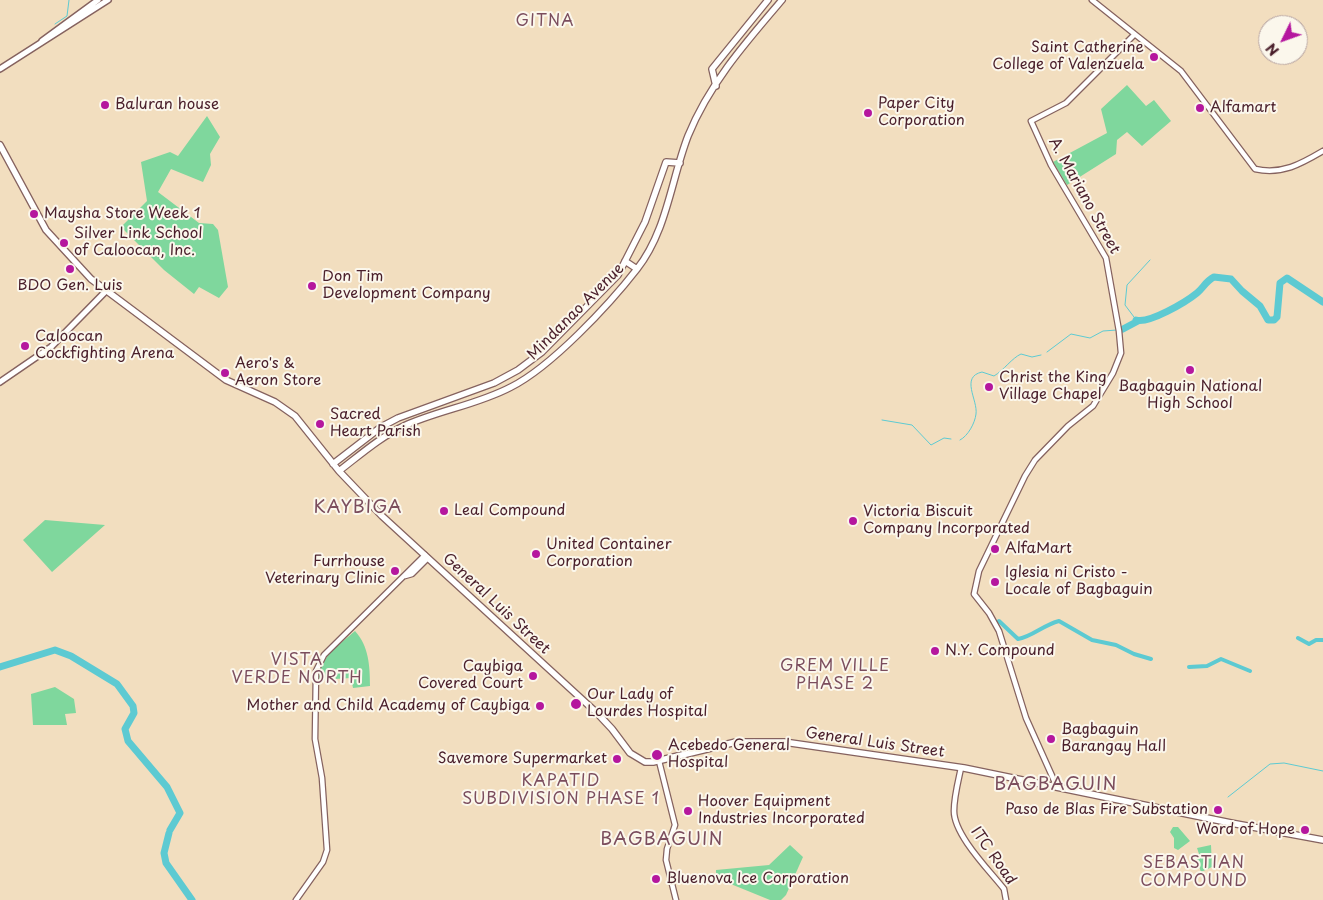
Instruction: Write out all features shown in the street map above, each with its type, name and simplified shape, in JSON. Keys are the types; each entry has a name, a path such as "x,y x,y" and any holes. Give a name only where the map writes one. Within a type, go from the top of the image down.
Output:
{"main road":[{"path":"40,43 46,36 98,0"},
{"path":"0,69 40,43 49,40 108,0"},
{"name":"Mindanao Avenue","path":"342,469 403,426 481,401 528,376 558,352 637,269 652,243 664,215 689,135 725,67 782,0"},
{"path":"716,86 712,69 767,1 774,8"},
{"name":"General Luis Street","path":"0,145 46,230 82,270 106,291 230,383 290,411 382,516 598,714 634,757 645,762 659,761 717,745 741,741 788,742 961,768 1323,840"},
{"name":"Mindanao Avenue","path":"336,462 381,427 398,418 494,383 538,356 613,281 645,222 666,162 680,163"},
{"path":"625,261 637,269"},
{"path":"0,382 51,347 106,291"},
{"path":"453,398 456,408"}],"street":[{"path":"1092,0 1181,71 1255,169 1278,171 1291,168 1323,151"},
{"name":"A. Mariano Street","path":"1057,787 1026,718 999,631 990,613 975,596 974,587 979,571 1025,476 1035,460 1068,426 1094,406 1104,391 1121,353 1119,329 1108,266 1102,250 1057,177 1031,121 1066,103 1134,35"},
{"path":"296,900 323,862 327,850 322,778 315,739 317,666 324,655 427,557"},
{"path":"659,761 675,825 667,849 666,860 676,900"},
{"name":"ITC Road","path":"961,768 954,811 957,825 963,836 1004,889 1006,900"}],"green space":[{"path":"1127,85 1146,106 1154,100 1171,121 1142,146 1127,132 1117,140 1116,154 1067,185 1053,162 1107,133 1101,109"},
{"path":"207,116 220,137 210,154 211,165 203,182 171,169 158,192 199,223 213,224 218,230 228,287 219,298 199,287 194,294 164,270 121,227 147,201 141,162 170,152 178,156"},
{"path":"45,520 105,525 52,572 23,540"},
{"path":"355,631 366,650 370,686 353,688 351,678 319,680 322,665 326,658"},
{"path":"55,687 74,699 76,713 65,714 67,725 33,725 31,694"},
{"path":"1173,827 1178,827 1190,841 1178,850 1174,848 1174,838 1170,832"},
{"path":"790,845 803,857 786,895 781,900 770,900 716,878 716,870 769,865"},
{"path":"1211,845 1212,867 1201,872 1196,858 1200,857 1197,848"}],"waterway":[{"path":"55,24 67,16 69,0"},
{"path":"1134,317 1125,305 1127,285 1150,260"},
{"path":"1136,320 1149,319 1176,307 1197,293 1214,277 1231,279 1260,306 1268,320 1274,320 1277,317 1280,283 1287,278 1323,302"},
{"path":"1123,329 1138,321"},
{"path":"1047,352 1071,334 1090,338 1103,331 1117,330"},
{"path":"960,440 973,425 976,414 971,384 972,379 982,372 994,376 1021,354 1032,357 1041,355"},
{"path":"882,420 912,425 931,445 944,438 951,439"},
{"path":"999,621 1018,639 1059,621 1092,640 1116,645 1134,654 1151,659"},
{"path":"1298,638 1309,644 1316,640 1323,640"},
{"path":"0,667 55,650 71,656 117,684 133,706 134,713 125,729 128,741 167,787 180,813 170,830"},
{"path":"1189,667 1207,666 1221,659 1250,671"},
{"path":"1228,797 1270,764 1284,763 1323,771"},
{"path":"169,833 164,853 166,863 192,900"}],"place":[{"name":"Saint Catherine College of Valenzuela","path":"1154,57"},
{"name":"Baluran house","path":"105,105"},
{"name":"Alfamart","path":"1200,108"},
{"name":"Paper City Corporation","path":"868,113"},
{"name":"Maysha Store Week 1","path":"34,214"},
{"name":"Silver Link School of Caloocan, Inc.","path":"64,243"},
{"name":"BDO Gen. Luis","path":"70,269"},
{"name":"Don Tim Development Company","path":"312,286"},
{"name":"Caloocan Cockfighting Arena","path":"25,346"},
{"name":"Bagbaguin National High School","path":"1190,370"},
{"name":"Aero's & Aeron Store","path":"225,373"},
{"name":"Christ the King Village Chapel","path":"989,387"},
{"name":"Sacred Heart Parish","path":"320,424"},
{"name":"Leal Compound","path":"444,511"},
{"name":"Victoria Biscuit Company Incorporated","path":"853,521"},
{"name":"AlfaMart","path":"995,549"},
{"name":"United Container Corporation","path":"536,554"},
{"name":"Furrhouse Veterinary Clinic","path":"395,571"},
{"name":"Iglesia ni Cristo - Locale of Bagbaguin","path":"995,582"},
{"name":"N.Y. Compound","path":"935,651"},
{"name":"Caybiga Covered Court","path":"533,676"},
{"name":"Our Lady of Lourdes Hospital","path":"576,704"},
{"name":"Mother and Child Academy of Caybiga","path":"540,706"},
{"name":"Bagbaguin Barangay Hall","path":"1051,739"},
{"name":"Acebedo General Hospital","path":"657,755"},
{"name":"Savemore Supermarket","path":"617,759"},
{"name":"Paso de Blas Fire Substation","path":"1218,810"},
{"name":"Hoover Equipment Industries Incorporated","path":"688,811"},
{"name":"Word of Hope","path":"1305,830"},
{"name":"Bluenova Ice Corporation","path":"656,879"}],"district":[{"name":"GITNA","path":"545,22"},
{"name":"KAYBIGA","path":"358,508"},
{"name":"VISTA VERDE NORTH","path":"297,670"},
{"name":"GREM VILLE PHASE 2","path":"835,676"},
{"name":"BAGBAGUIN","path":"1056,785"},
{"name":"KAPATID SUBDIVISION PHASE 1","path":"561,791"},
{"name":"BAGBAGUIN","path":"662,840"},
{"name":"SEBASTIAN COMPOUND","path":"1194,873"}]}
